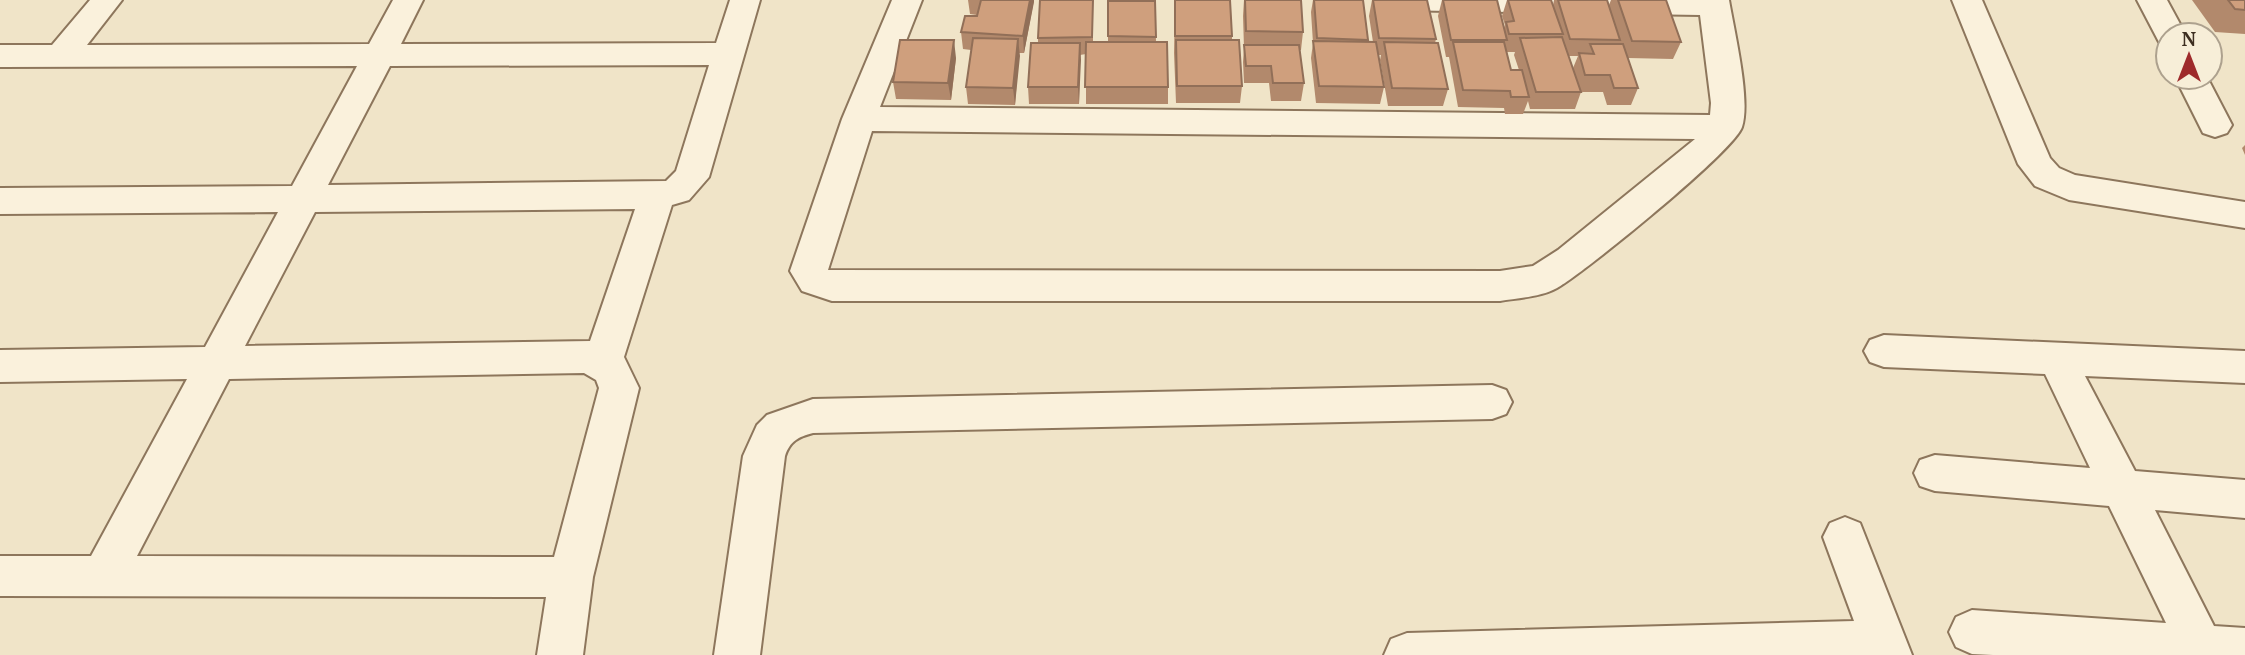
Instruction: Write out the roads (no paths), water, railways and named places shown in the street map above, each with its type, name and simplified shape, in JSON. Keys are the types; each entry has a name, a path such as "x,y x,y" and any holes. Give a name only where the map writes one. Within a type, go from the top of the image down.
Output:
{"street":[{"path":"61,56 107,0"},
{"path":"104,576 408,0"},
{"path":"0,201 656,196 677,191 692,177 746,0"},
{"path":"907,0 859,119 809,271 815,281 832,286 1500,286 1542,279 1571,260 1711,144 1725,127 1728,103 1714,2 1391,0"},
{"path":"1967,0 2035,164 2047,177 2083,190 2245,215"},
{"path":"2152,0 2163,21"},
{"path":"0,56 729,54"},
{"path":"2198,91 2215,125"},
{"path":"859,119 1725,127"},
{"path":"560,655 570,578 619,388 611,369 603,362 656,196"},
{"path":"1884,351 2057,359 2241,375"},
{"path":"0,366 590,357 611,369"},
{"path":"2057,359 2203,651"},
{"path":"737,655 764,456 772,433 789,422 814,416 1492,402"},
{"path":"1936,473 2245,499"},
{"path":"1407,655 1886,649 1846,537"},
{"path":"0,576 570,578"},
{"path":"1972,632 2203,651 2245,650"}]}
